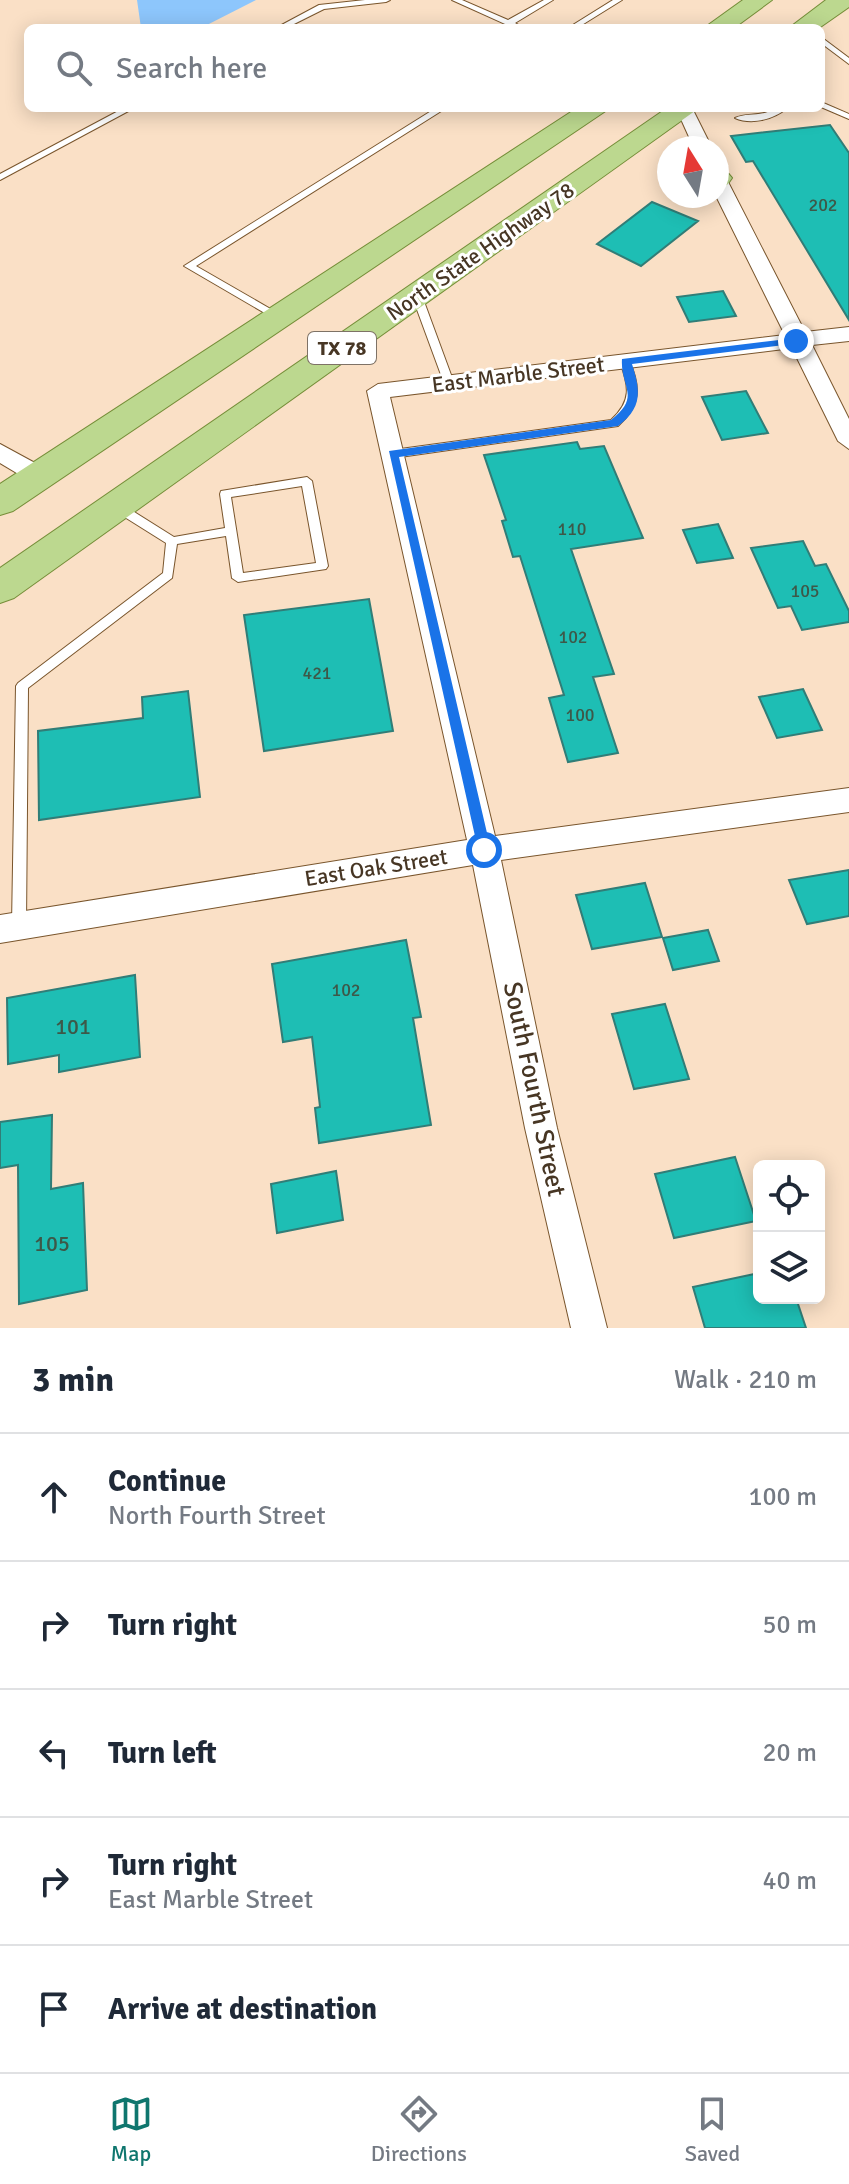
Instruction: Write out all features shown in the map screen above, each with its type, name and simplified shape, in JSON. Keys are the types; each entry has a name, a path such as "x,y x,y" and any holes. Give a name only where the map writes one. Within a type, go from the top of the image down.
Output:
{"main road":[{"path":"723,24 760,0"},
{"path":"808,24 842,0"},
{"name":"TX 78","path":"0,502 590,112"},
{"name":"North State Highway 78","path":"0,588 678,112"},
{"path":"622,152 657,145"}],"street":[{"path":"686,112 697,136"},
{"path":"729,203 849,441"},
{"name":"East Marble Street","path":"378,391 849,334"},
{"name":"South Fourth Street","path":"378,391 484,850 541,1128 589,1328"},
{"path":"0,452 38,475"},
{"name":"East Oak Street","path":"10,927 484,850 849,800"}],"lane":[{"path":"288,24 322,7 386,0"},
{"path":"456,0 509,23 549,0"},
{"path":"579,24 618,0"},
{"path":"825,42 849,62"},
{"path":"825,106 849,117"},
{"path":"0,177 122,112"},
{"path":"278,317 189,266 436,112"},
{"path":"739,118 764,118 775,112"},
{"path":"417,296 449,383"},
{"path":"393,454 614,423 628,413 634,400 633,384 625,362"},
{"path":"307,481 322,566 238,578 231,531 225,494 307,481"},
{"path":"117,506 172,541 231,531"},
{"path":"10,927 22,686 168,575 172,541"}],"water":[{"path":"137,0 256,0 209,24 140,24"}],"building":[{"path":"830,125 849,153 849,320 753,161 746,162 731,136"},
{"path":"652,202 657,204 657,208 667,208 698,221 641,266 597,244"},
{"path":"723,291 736,316 689,322 677,297"},
{"path":"746,391 768,433 722,440 702,397"},
{"path":"577,442 580,449 604,446 643,538 571,549 614,674 593,677 618,753 568,762 549,698 564,695 520,556 513,557 502,521 506,520 484,455"},
{"path":"718,524 733,558 697,563 683,530"},
{"path":"803,541 815,566 826,564 849,611 849,622 802,630 791,606 778,608 751,548"},
{"path":"369,599 393,731 264,751 244,615"},
{"path":"803,689 822,730 777,738 759,697"},
{"path":"188,691 200,797 39,820 38,731 143,718 142,697"},
{"path":"849,870 849,916 807,924 789,880"},
{"path":"645,883 662,937 592,949 576,895"},
{"path":"708,930 719,961 673,970 663,938"},
{"path":"406,940 421,1017 413,1018 431,1125 319,1143 315,1108 320,1107 312,1037 283,1042 272,964"},
{"path":"135,975 140,1057 59,1072 59,1055 8,1064 7,998"},
{"path":"665,1004 689,1079 634,1089 612,1014"},
{"path":"52,1115 51,1189 83,1183 87,1290 19,1304 18,1165 0,1168 0,1122"},
{"path":"735,1157 753,1212 753,1222 674,1238 655,1174"},
{"path":"336,1171 343,1220 277,1233 271,1184"},
{"path":"753,1274 753,1304 798,1304 806,1328 705,1328 693,1287"}],"route":[{"path":"484,850 393,454 593,429 614,423 628,413 634,400 633,384 625,362 796,341"}]}
